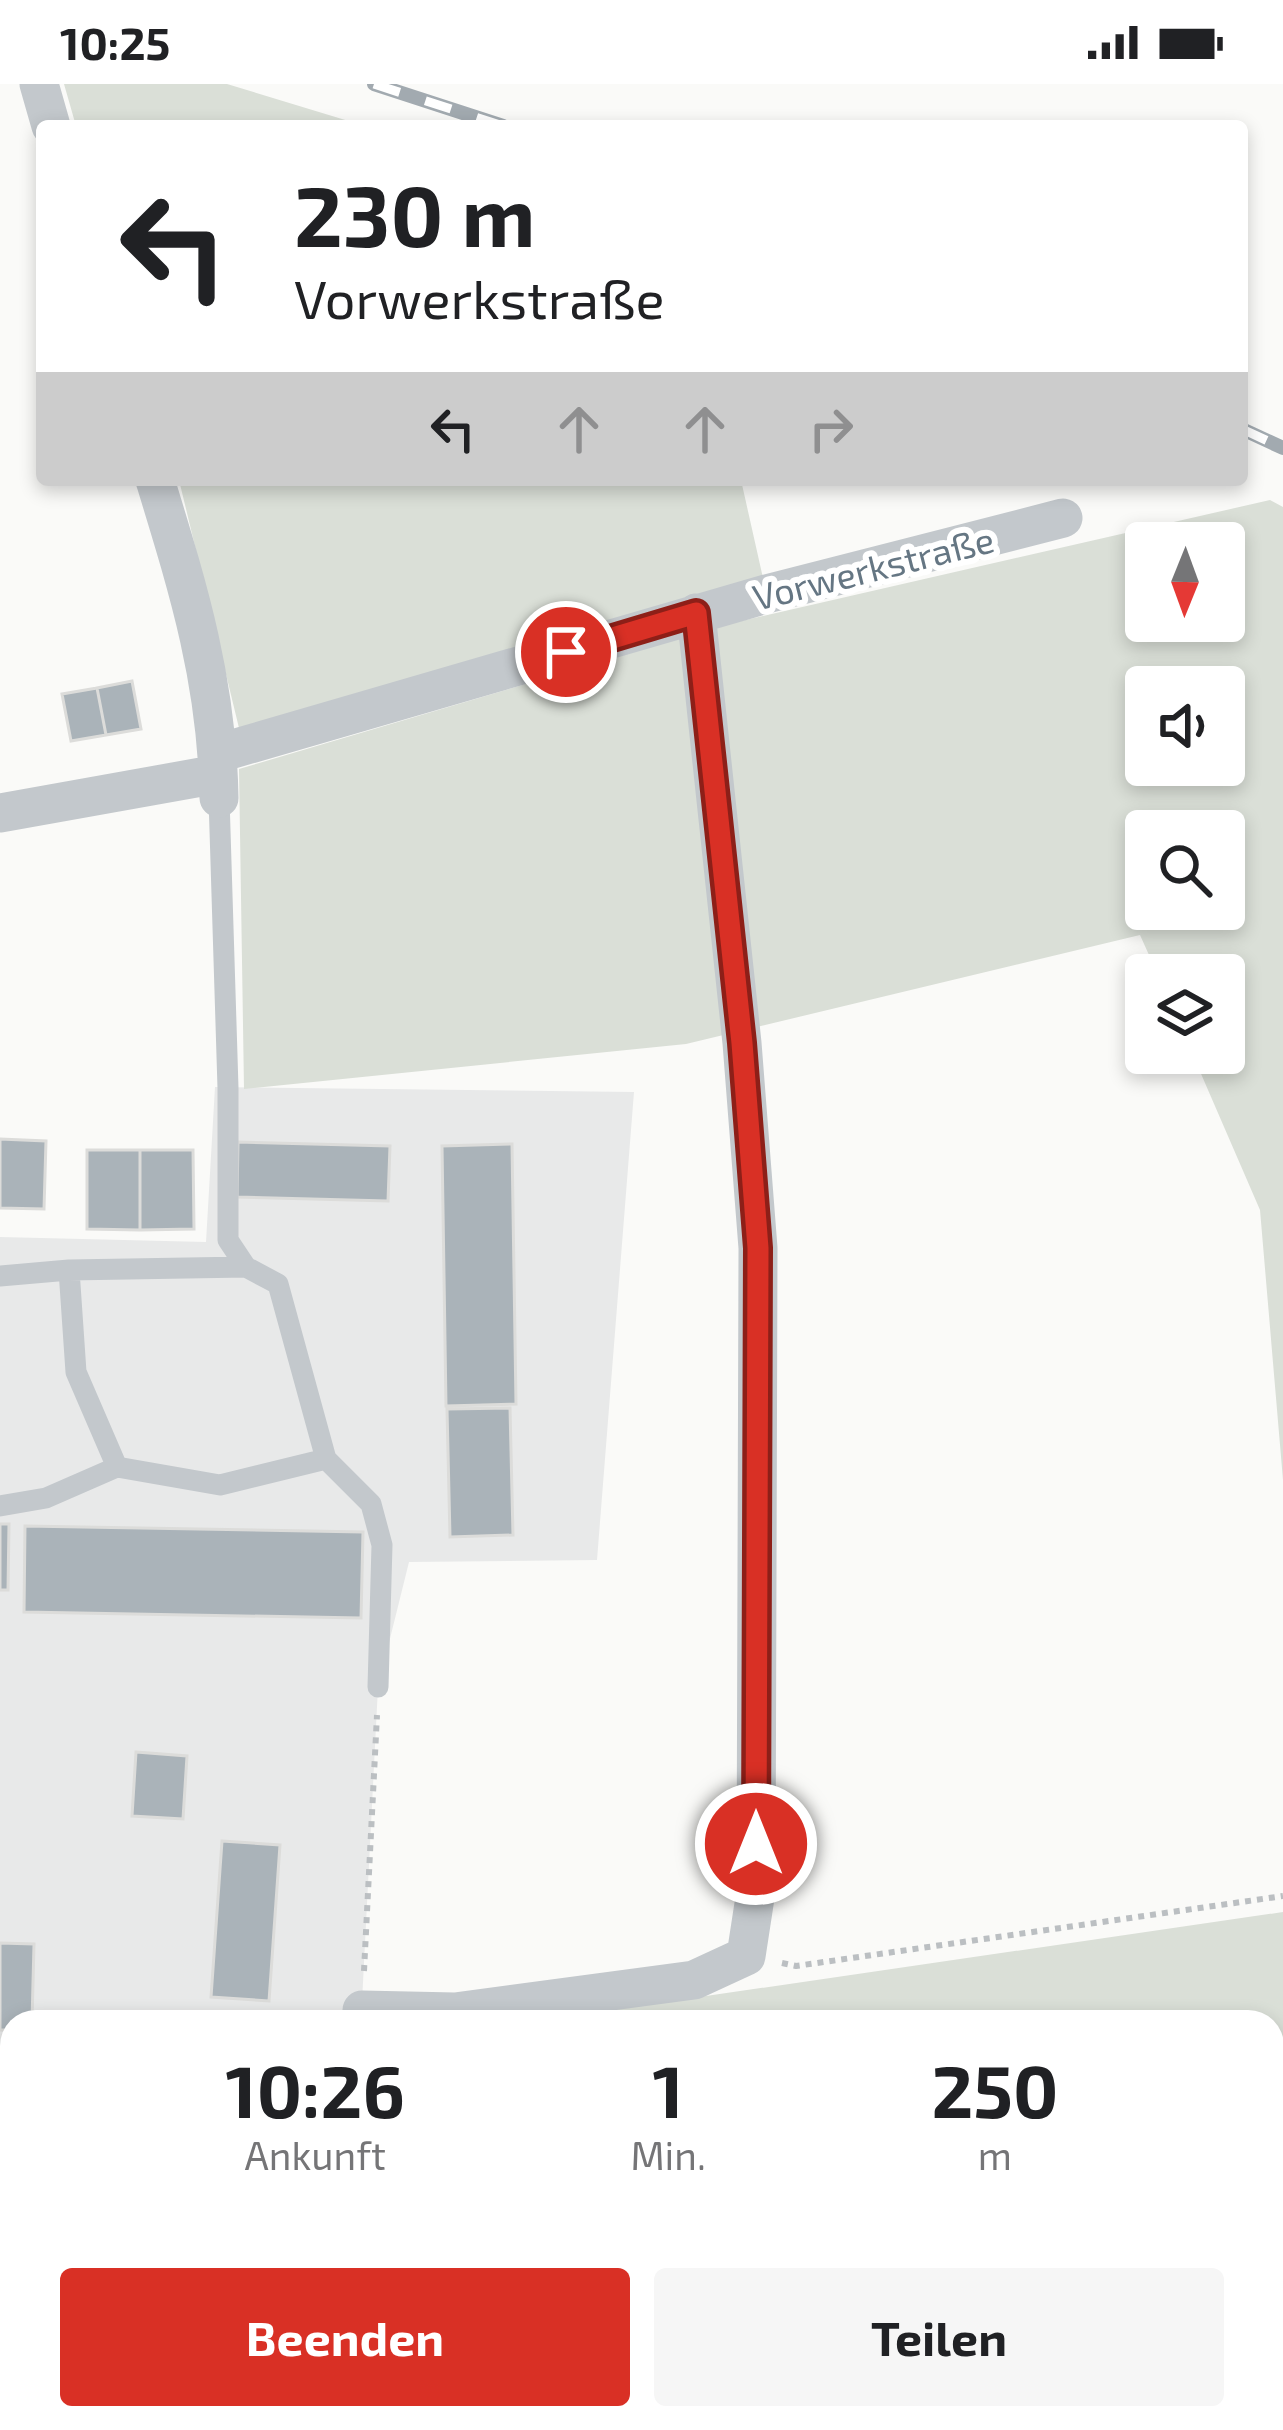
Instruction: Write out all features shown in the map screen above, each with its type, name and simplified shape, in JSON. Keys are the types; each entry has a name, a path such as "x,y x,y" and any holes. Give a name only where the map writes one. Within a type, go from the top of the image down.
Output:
{"street":[{"path":"39,84 49,120"},
{"path":"157,486 203,640 219,775"},
{"name":"Vorwerkstraße","path":"0,814 219,775 696,613 1063,518"},
{"path":"470,2010 694,1980 746,1956 756,1891 758,1248 742,1043 696,613"}],"lane":[{"path":"219,775 228,1240 246,1267 278,1284 326,1459 370,1504 382,1545 378,1688"},
{"path":"0,1276 246,1267"},
{"path":"69,1270 76,1372 117,1467"},
{"path":"0,1506 46,1498 117,1467 220,1485 326,1459"}],"path":[{"path":"362,2010 378,1688"},
{"path":"746,1956 796,1966 1283,1896"}],"shaded area":[{"path":"64,84 227,84 345,120 74,120"},
{"path":"180,486 742,486 763,578 239,728"},
{"path":"1270,500 1283,507 1283,1480 1260,1210 1201,1074 1245,1074 1245,954 1149,954 1140,935 686,1044 244,1089 239,769 732,623 1125,533 1125,642 1245,642 1245,522 1174,522"},
{"path":"215,1087 634,1092 597,1560 409,1562 378,1687 362,2010 0,2010 0,1237 206,1242"},
{"path":"1283,1912 1283,2010 610,2010"}],"building":[{"path":"132,681 141,729 106,735 97,688"},
{"path":"97,688 106,735 71,741 62,694"},
{"path":"0,1139 46,1141 44,1209 0,1208"},
{"path":"238,1142 390,1146 388,1201 237,1197"},
{"path":"512,1144 516,1404 446,1406 442,1146"},
{"path":"87,1150 140,1150 140,1230 87,1229"},
{"path":"140,1150 193,1150 194,1229 140,1230"},
{"path":"510,1408 513,1535 450,1537 447,1409"},
{"path":"0,1524 9,1524 8,1590 0,1590"},
{"path":"25,1526 363,1532 361,1618 24,1612"},
{"path":"136,1752 187,1756 183,1819 132,1816"},
{"path":"222,1841 280,1845 269,2001 211,1997"},
{"path":"0,1943 34,1944 32,2010 0,2010"}],"railway":[{"path":"374,84 485,120"},
{"path":"1248,432 1283,448"}],"route":[{"path":"566,652 696,613 742,1043 758,1248 756,1844"}]}
